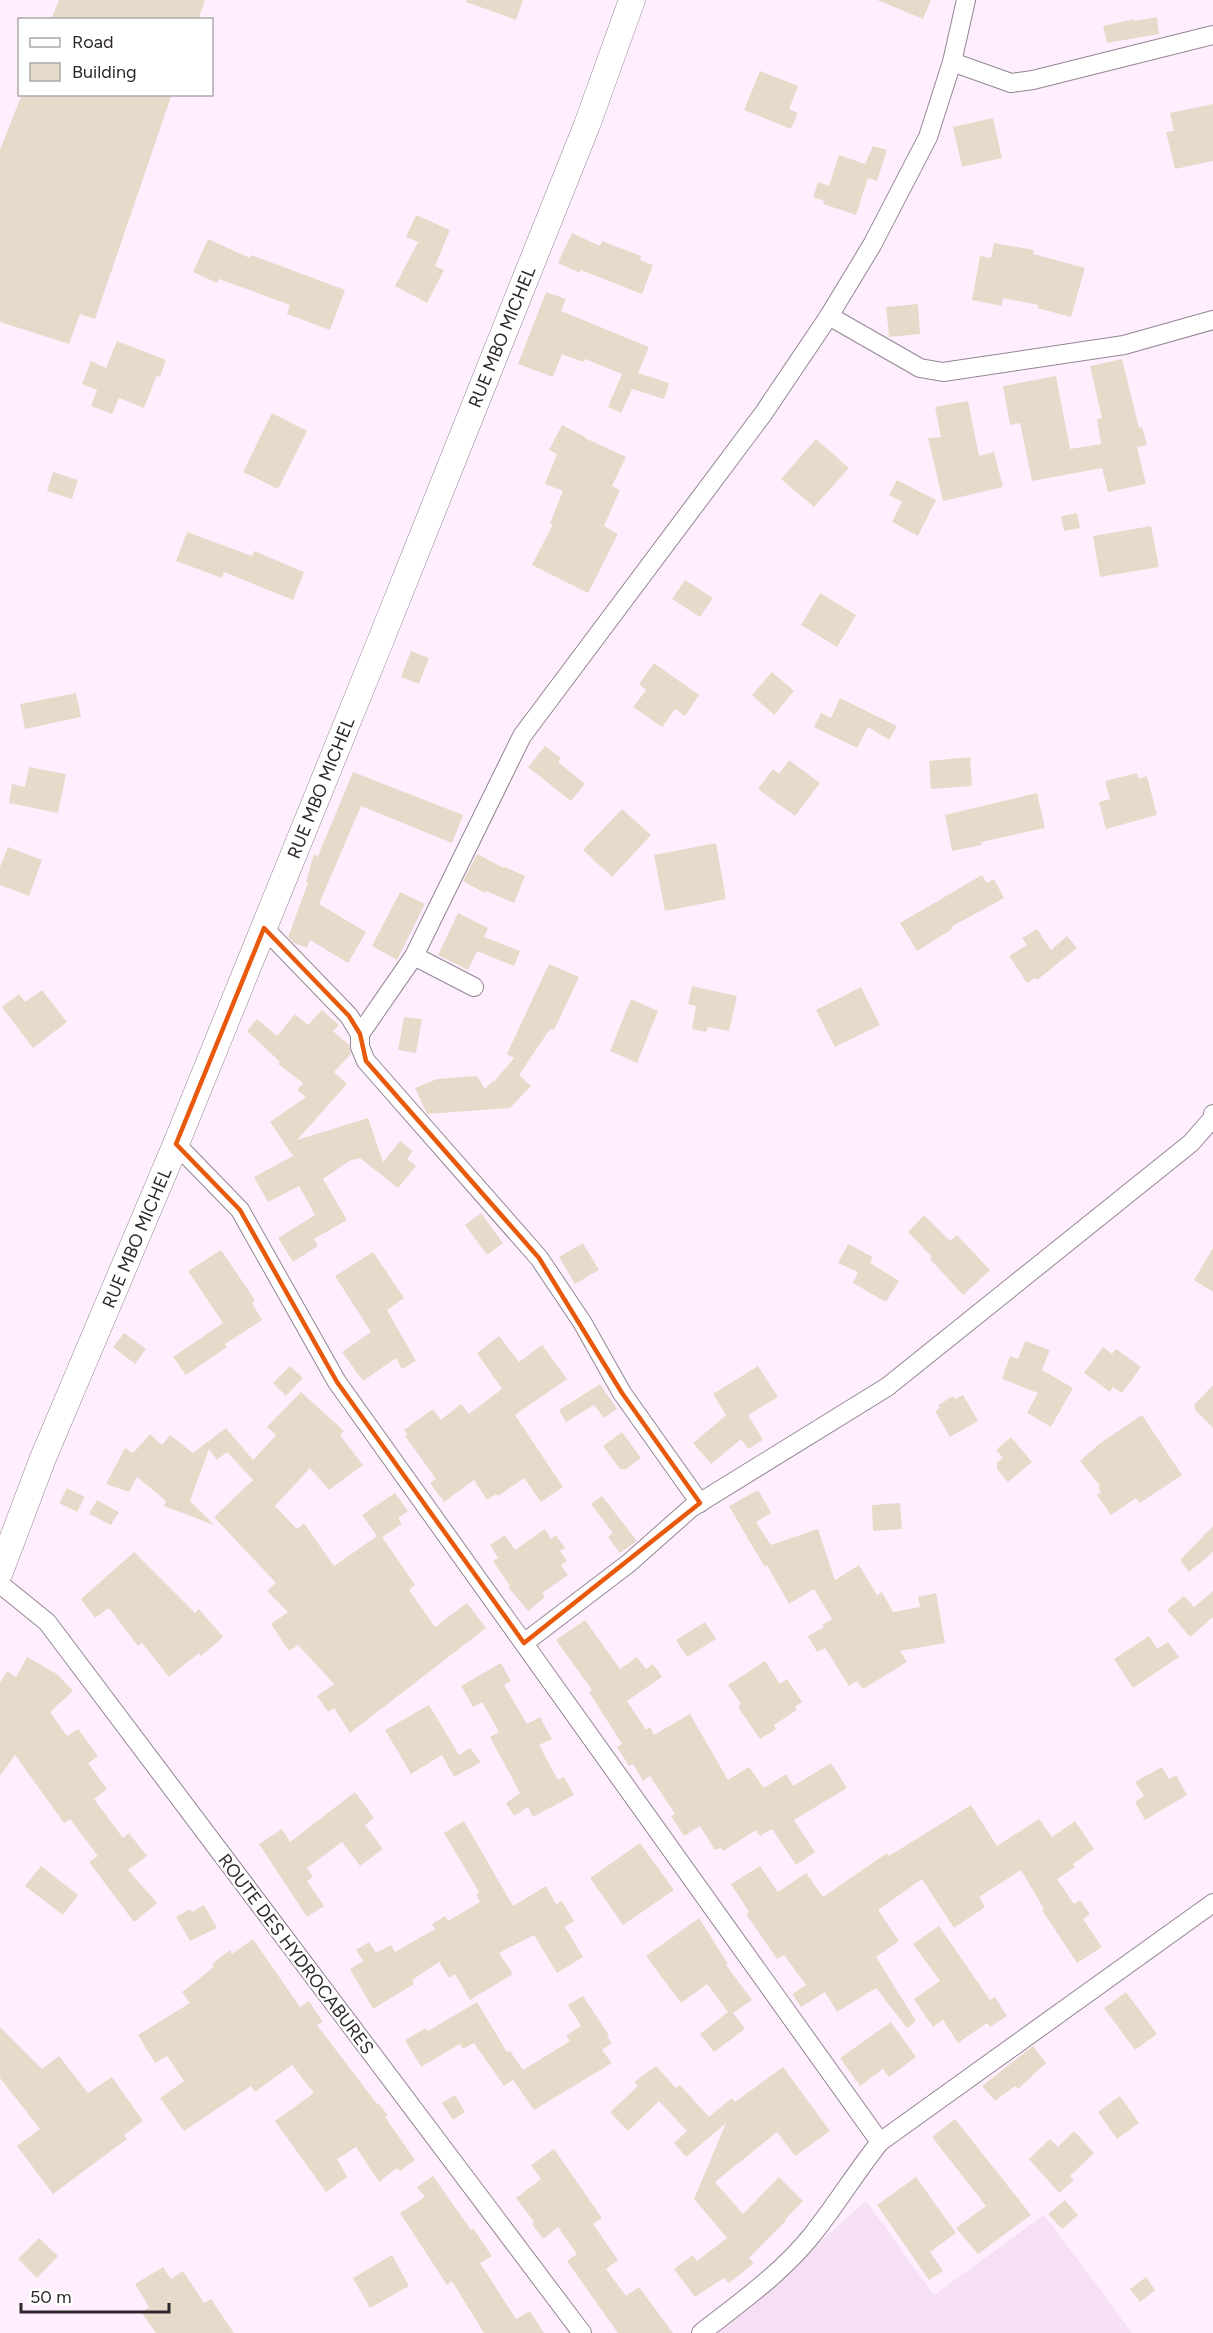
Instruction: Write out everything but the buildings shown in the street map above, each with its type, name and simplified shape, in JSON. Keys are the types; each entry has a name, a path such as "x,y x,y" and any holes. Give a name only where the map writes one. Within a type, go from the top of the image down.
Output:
{"street":[{"name":"RUE MBO MICHEL","path":"0,1572 44,1458 264,928 587,125 632,0"},
{"path":"360,1034 414,956 522,736 763,414 829,316 872,245 928,137 952,62 966,0"},
{"path":"952,62 1011,83 1033,80 1213,35"},
{"path":"829,316 920,368 943,372 1124,345 1213,320"},
{"path":"264,928 349,1016 360,1034 360,1047 366,1061 539,1258 582,1322 622,1393 700,1503"},
{"path":"414,956 474,987"},
{"path":"524,1643 629,1563 700,1503 887,1387 1191,1143 1212,1119 1213,1114"},
{"path":"176,1144 240,1210 337,1382 880,2142"},
{"name":"ROUTE DES HYDROCABURES","path":"0,1584 47,1622 582,2333"},
{"path":"701,2333 772,2276 812,2236 858,2169 880,2142 1213,1903"}],"highlighted area":[{"path":"264,928 349,1016 360,1034 366,1061 539,1258 622,1393 700,1503 524,1643 337,1382 240,1210 176,1144"}],"shaded area":[{"path":"866,2201 934,2295 1044,2215 1132,2333 718,2333"}]}
